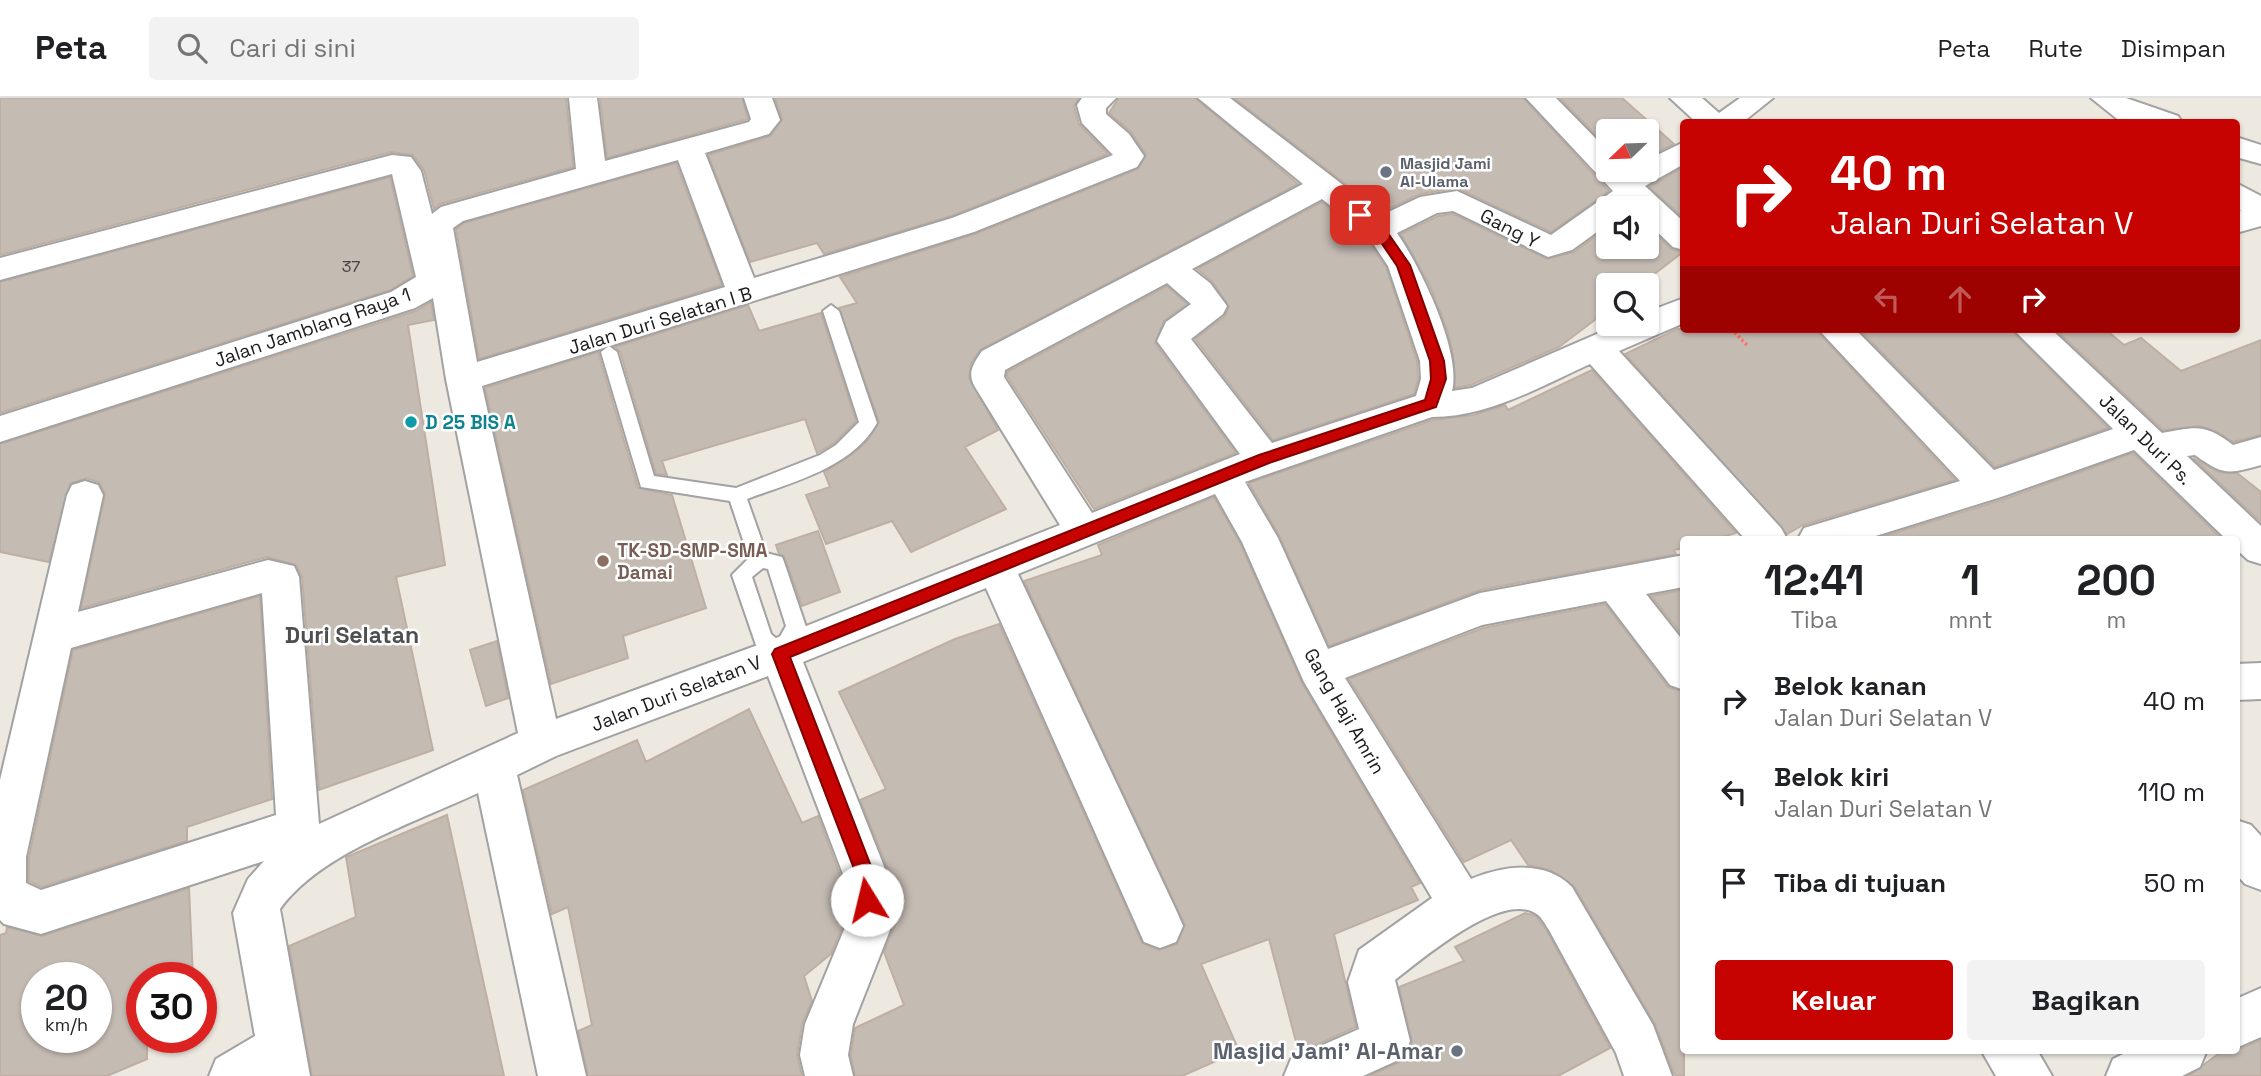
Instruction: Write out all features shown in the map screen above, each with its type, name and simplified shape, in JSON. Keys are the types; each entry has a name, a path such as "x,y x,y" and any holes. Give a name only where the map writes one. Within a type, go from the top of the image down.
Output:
{"street":[{"path":"583,98 592,176"},
{"path":"562,1076 463,379 437,225 452,214 764,125 766,120 758,98"},
{"name":"Jalan Duri Selatan I B","path":"463,379 744,295 963,225 1127,160 1129,156 1119,140 1092,117 1091,105 1102,98"},
{"path":"1212,98 1379,229 1403,265 1437,361 1438,379 1431,404"},
{"path":"1541,98 1596,154"},
{"path":"1684,98 1709,119"},
{"path":"1729,119 1759,98"},
{"path":"2110,101 2136,119"},
{"path":"2110,101 2160,119"},
{"path":"688,147 744,295"},
{"path":"2240,147 2261,155"},
{"path":"1659,161 1680,153"},
{"name":"Jalan Jamblang Raya 1","path":"0,269 400,164 406,171 432,277 425,288 403,300 0,429"},
{"name":"Gang Y","path":"1379,229 1431,204 1457,201 1548,246 1561,243 1615,182"},
{"path":"1623,182 1680,236"},
{"path":"1085,533 987,378 988,369 995,360 1323,186"},
{"path":"2240,196 2261,213 2240,221"},
{"path":"1169,268 1199,291 1211,306 1178,330 1174,341 1264,459"},
{"name":"Jalan Duri Selatan V","path":"282,1063 280,1038 256,913 259,901 286,848 517,753 780,654 1264,459 1431,404 1456,404 1479,399 1594,346 1680,311"},
{"path":"1839,333 1988,487"},
{"name":"Jalan Duri Ps.","path":"2034,333 2261,549"},
{"path":"1594,346 1765,536"},
{"path":"1826,536 2148,441 2201,440 2228,460 2261,451"},
{"name":"Gang Haji Amrin","path":"1223,475 1259,538 1318,670 1461,904"},
{"path":"56,635 224,587 268,576 281,577 286,848 41,912 20,908 3,892 4,857 56,635 85,495"},
{"path":"469,502 517,753"},
{"path":"996,567 1160,926"},
{"path":"1318,670 1480,610 1680,572"},
{"path":"1617,586 1680,668"},
{"path":"780,654 865,874 869,925 829,1024 824,1055 829,1076"},
{"path":"2240,682 2261,681"},
{"path":"2240,845 2261,869"},
{"path":"1308,1076 1386,1041 1371,974 1375,967 1461,904 1493,893 1531,888 1549,896 1565,914 1636,1042 1648,1076"},
{"path":"2240,1022 2261,1012"},
{"path":"2009,1054 2028,1076"},
{"path":"2130,1076 2175,1054"},
{"path":"233,1076 282,1063"}],"lane":[{"path":"609,352 647,482 737,495 833,457 858,439 868,423 831,311"},
{"path":"737,495 759,560"},
{"path":"759,560 775,562 796,627 780,654 764,639 742,575 759,560"}],"path":[{"path":"1735,333 1747,345"}],"building":[{"path":"0,98 566,98 573,167 440,204 434,209 424,170 413,155 391,152 0,255"},
{"path":"600,98 742,98 748,119 607,158"},
{"path":"775,98 1079,98 1074,106 1079,124 1108,154 951,216 824,254 817,243 750,262 708,155 771,136 782,119"},
{"path":"1119,98 1195,98 1298,184 980,350 971,363 969,378 998,430 965,447 1006,509 911,552 892,521 826,544 806,495 830,487 824,472 854,453 868,440 879,422 839,308 857,303 840,277 975,234 1138,169 1146,155 1131,132 1109,113"},
{"path":"1234,98 1523,98 1596,177 1596,182 1601,182 1609,191 1602,196 1596,196 1596,200 1551,232 1457,188 1420,194 1382,212"},
{"path":"1560,98 1622,98 1646,119 1596,119 1596,136"},
{"path":"1659,131 1674,144 1659,151"},
{"path":"676,163 722,285 479,359 456,229 464,223"},
{"path":"1680,169 1680,214 1649,187"},
{"path":"390,177 413,276 390,290 0,413 0,282"},
{"path":"1322,202 1366,238 1386,267 1417,361 1418,379 1414,394 1273,440 1195,339 1225,316 1229,307 1212,281 1197,269"},
{"path":"1453,214 1547,259 1574,252 1596,236 1596,259 1659,259 1659,237 1671,249 1680,251 1680,254 1656,273 1596,273 1596,319 1559,347 1471,385 1455,388 1453,354 1448,332 1430,286 1401,234 1438,216"},
{"path":"1167,286 1187,304 1164,321 1155,343 1236,453 1094,509 1007,376 1007,372"},
{"path":"431,302 434,320 408,325 445,565 396,577 433,750 319,790 302,577 296,565 267,557 81,608 105,494 99,482 86,478 70,484 49,562 0,552 0,444 416,311"},
{"path":"748,305 759,331 821,313 856,421 834,443 817,453 805,419 662,461 667,475 656,474 620,351 615,347"},
{"path":"1677,329 1680,329 1680,333 1819,333 1955,480 1803,525 1787,534 1625,354"},
{"path":"1863,333 2014,333 2108,428 1995,467"},
{"path":"2059,333 2110,333 2124,345 2141,338 2181,371 2261,340 2261,435 2233,442 2200,426 2163,430"},
{"name":"TK-SD-SMP-SMA Damai","path":"598,352 638,488 672,495 706,608 623,636 628,658 551,684 485,388"},
{"path":"1592,370 1736,533 1726,536 1680,536 1680,549 1674,550 1676,554 1480,590 1329,646 1280,537 1249,483 1433,420 1474,415 1505,405 1508,410"},
{"path":"2133,453 2219,536 1885,536 2002,500"},
{"path":"2193,458 2219,472 2237,473 2261,492 2261,522"},
{"path":"1214,497 1240,543 1302,683 1420,883 1411,887 1418,900 1334,934 1356,1027 1299,1053 1269,939 1201,964 1239,1051 1182,1076 855,1076 851,1055 855,1028 904,1005 884,952 895,925 890,874 860,800 886,789 839,692 955,639 999,624 1142,943 1159,950 1177,944 1185,925 1024,581 1102,555 1098,545"},
{"path":"818,531 840,592 802,606 784,556 779,554 776,545"},
{"path":"1680,591 1680,632 1651,596"},
{"path":"260,596 272,799 187,827 187,841 41,887 29,881 29,857 73,650"},
{"path":"1605,604 1668,687 1680,691 1680,1054 1684,1054 1684,1076 1676,1076 1673,1071 1655,1024 1574,886 1550,870 1528,865 1511,840 1464,862 1349,679 1483,628"},
{"path":"497,641 508,698 486,706 470,650"},
{"path":"749,709 802,823 818,816 840,875 843,925 831,954 804,976 812,1001 802,1024 797,1055 802,1076 588,1076 578,1031 592,1025 568,907 552,914 523,790 637,740 646,762"},
{"path":"447,815 504,1076 312,1076 289,946 356,917 346,857"},
{"path":"189,888 192,962 126,962 126,1053 147,1053 147,1059 107,1076 0,1076 0,935 6,933 7,927 42,936"},
{"path":"1525,913 1536,916 1547,931 1610,1048 1558,1076 1369,1076 1404,1060 1412,1042 1399,987 1464,961 1455,947"},
{"path":"2261,1040 2261,1076 2188,1076 2218,1054 2240,1054 2240,1049"}],"place":[{"name":"Masjid Jami Al-Ulama","path":"1386,172"},
{"name":"D 25 BIS A","path":"411,422"},
{"name":"TK-SD-SMP-SMA Damai","path":"603,561"},
{"name":"Masjid Jami' Al-Amar","path":"1457,1051"}],"district":[{"name":"Duri Selatan","path":"352,635"}],"route":[{"path":"867,900 865,874 780,654 1264,459 1431,404 1438,379 1437,361 1403,265 1379,229 1360,215"}]}
